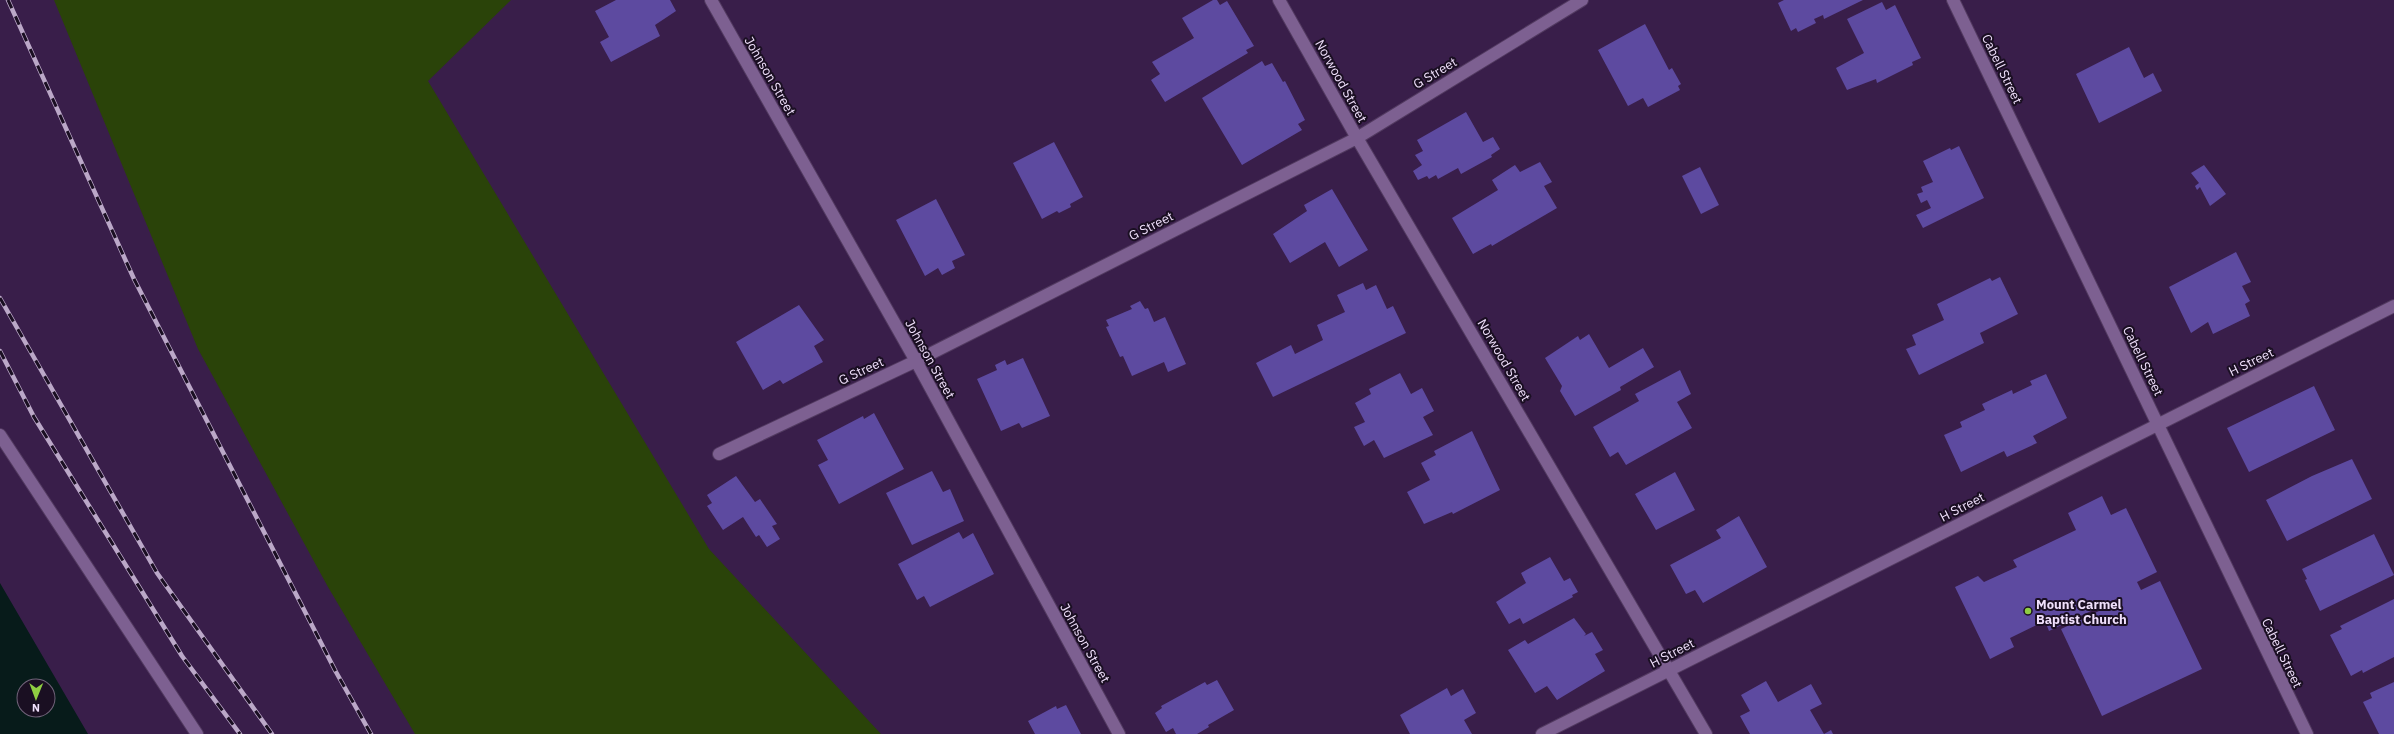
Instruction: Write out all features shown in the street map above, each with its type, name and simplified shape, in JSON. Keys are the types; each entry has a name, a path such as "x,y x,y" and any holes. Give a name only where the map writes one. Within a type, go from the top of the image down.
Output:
{"street":[{"name":"Johnson Street","path":"711,0 916,361 1119,734"},
{"name":"Norwood Street","path":"1279,0 1356,138 1706,734"},
{"name":"G Street","path":"719,454 916,361 1356,138 1582,0"},
{"name":"Cabell Street","path":"1953,0 2306,734"},
{"name":"H Street","path":"1542,734 2394,306"},
{"path":"0,435 197,734"}],"green space":[{"path":"54,0 511,0 428,81 709,549 881,734 415,734 328,587 198,349"}],"shaded area":[{"path":"0,583 55,678 16,678 16,718 56,718 56,679 88,734 0,734"}],"building":[{"path":"616,0 670,0 676,11 655,25 660,36 611,62 600,42 609,37 595,11"},
{"path":"1213,0 1217,0 1220,5 1227,1 1254,46 1246,50 1248,53 1165,102 1151,80 1160,74 1152,62 1194,38 1182,18"},
{"path":"1784,0 1863,0 1824,19 1823,15 1814,19 1816,23 1798,32 1796,28 1791,31 1778,3"},
{"path":"1882,2 1886,10 1895,5 1921,58 1912,62 1913,65 1877,83 1876,79 1847,90 1836,68 1864,53 1847,19"},
{"path":"1645,24 1669,70 1672,68 1681,84 1678,86 1680,90 1648,107 1643,98 1628,106 1598,50"},
{"path":"2129,47 2144,78 2153,73 2162,91 2099,123 2076,74"},
{"path":"1262,61 1265,66 1272,63 1283,82 1285,81 1305,120 1298,124 1302,130 1242,165 1202,98"},
{"path":"1466,112 1483,142 1493,137 1500,149 1491,155 1492,157 1461,174 1458,168 1438,179 1436,175 1429,179 1427,176 1418,180 1413,171 1422,165 1415,155 1423,151 1417,140"},
{"path":"1054,142 1083,197 1070,204 1071,207 1059,213 1057,211 1042,219 1013,163"},
{"path":"1959,146 1984,198 1923,228 1916,215 1931,208 1927,200 1921,203 1917,194 1923,192 1921,187 1933,182 1923,161 1950,148 1951,150"},
{"path":"1540,162 1552,182 1544,186 1557,208 1492,246 1491,244 1473,254 1452,218 1498,190 1492,180 1515,165 1520,172"},
{"path":"2204,165 2226,194 2210,206 2200,187 2197,190 2195,186 2199,183 2191,173"},
{"path":"1700,167 1719,205 1701,214 1682,176"},
{"path":"1332,189 1368,250 1339,267 1325,242 1290,263 1273,234 1307,211 1304,205"},
{"path":"936,199 965,255 952,261 955,268 942,275 938,268 925,276 896,220"},
{"path":"2236,252 2251,282 2242,286 2250,301 2245,304 2250,316 2213,334 2208,322 2191,333 2169,287"},
{"path":"2000,277 2018,314 1980,333 1984,343 1919,375 1906,349 1916,345 1912,335 1944,320 1937,304 1990,278 1992,281"},
{"path":"1363,283 1366,290 1376,285 1387,309 1393,306 1406,333 1273,397 1256,363 1291,345 1295,354 1323,340 1317,325 1345,312 1337,295"},
{"path":"1140,301 1145,309 1148,308 1154,322 1165,317 1186,364 1168,372 1164,362 1132,376 1123,356 1120,357 1106,327 1109,326 1106,320 1132,309 1130,306"},
{"path":"799,305 824,340 814,346 823,362 783,384 780,380 763,390 736,342"},
{"path":"1589,334 1609,368 1643,348 1654,367 1620,387 1621,390 1575,416 1560,391 1562,386 1545,358 1578,336 1580,340"},
{"path":"1023,358 1050,416 1022,428 1019,423 1001,431 977,379 997,370 995,365 1005,360 1007,365"},
{"path":"1680,370 1691,394 1677,402 1692,428 1626,465 1618,452 1610,457 1593,427 1639,401 1635,394"},
{"path":"1400,373 1411,394 1422,388 1434,411 1423,417 1433,435 1384,458 1374,440 1364,446 1354,427 1365,422 1355,403 1371,394 1369,389"},
{"path":"2046,374 2067,418 2033,436 2037,443 2007,457 2004,451 1961,472 1944,435 1962,427 1960,422 1985,410 1982,404 2012,390 2013,394 2032,385 2030,381"},
{"path":"2314,386 2335,430 2249,472 2227,428"},
{"path":"874,413 904,469 839,504 818,465 828,460 817,440 863,416 864,419"},
{"path":"1472,431 1500,490 1453,514 1452,512 1424,524 1407,492 1430,480 1421,463 1436,455 1434,451"},
{"path":"2352,459 2372,499 2287,541 2266,500 2312,476"},
{"path":"932,471 943,492 950,489 964,521 912,545 886,493"},
{"path":"1675,472 1695,510 1656,530 1635,494"},
{"path":"736,476 755,502 760,499 777,524 772,526 780,539 767,547 759,535 756,537 743,517 723,530 707,506 712,503 707,495"},
{"name":"Mount Carmel Baptist Church","path":"2102,496 2111,515 2126,508 2157,572 2137,582 2141,590 2160,581 2202,669 2102,716 2061,629 2118,602 2116,599 2049,631 2045,621 2010,638 2014,647 1990,659 1955,587 1978,576 1984,582 2017,567 2013,560 2076,530 2068,513"},
{"path":"1739,516 1767,567 1703,603 1695,590 1686,594 1670,565 1721,538 1716,530"},
{"path":"959,532 963,539 973,533 994,574 930,607 924,596 917,600 898,564"},
{"path":"2374,534 2394,575 2320,611 2305,580 2307,579 2302,569"},
{"path":"1550,557 1564,581 1570,578 1578,592 1572,595 1573,597 1523,624 1520,618 1509,624 1496,602 1526,583 1521,573"},
{"path":"2394,599 2394,657 2363,673 2362,670 2351,676 2330,635 2342,629 2340,626"},
{"path":"1574,618 1586,634 1584,636 1592,632 1603,650 1595,654 1605,671 1557,700 1547,686 1535,693 1508,650 1525,640 1528,644"},
{"path":"1217,680 1234,710 1208,725 1209,727 1197,734 1176,734 1173,728 1166,732 1155,713 1162,708 1161,706 1205,682 1207,685"},
{"path":"1766,681 1778,702 1811,684 1822,704 1810,710 1824,734 1750,734 1740,716 1750,711 1741,695"},
{"path":"2394,682 2394,734 2379,734 2363,702 2372,698 2370,693"},
{"path":"1447,688 1451,696 1463,689 1476,713 1464,720 1472,734 1410,734 1400,715"},
{"path":"1066,705 1081,734 1035,734 1028,721 1056,706 1057,709"},
{"path":"1831,730 1833,734 1824,734"}],"railway":[{"path":"8,0 134,279 336,672 371,734"},
{"path":"0,298 157,573 272,734"},
{"path":"0,351 34,417 182,656 240,734"}],"place":[{"name":"Mount Carmel Baptist Church","path":"2028,611"}]}
